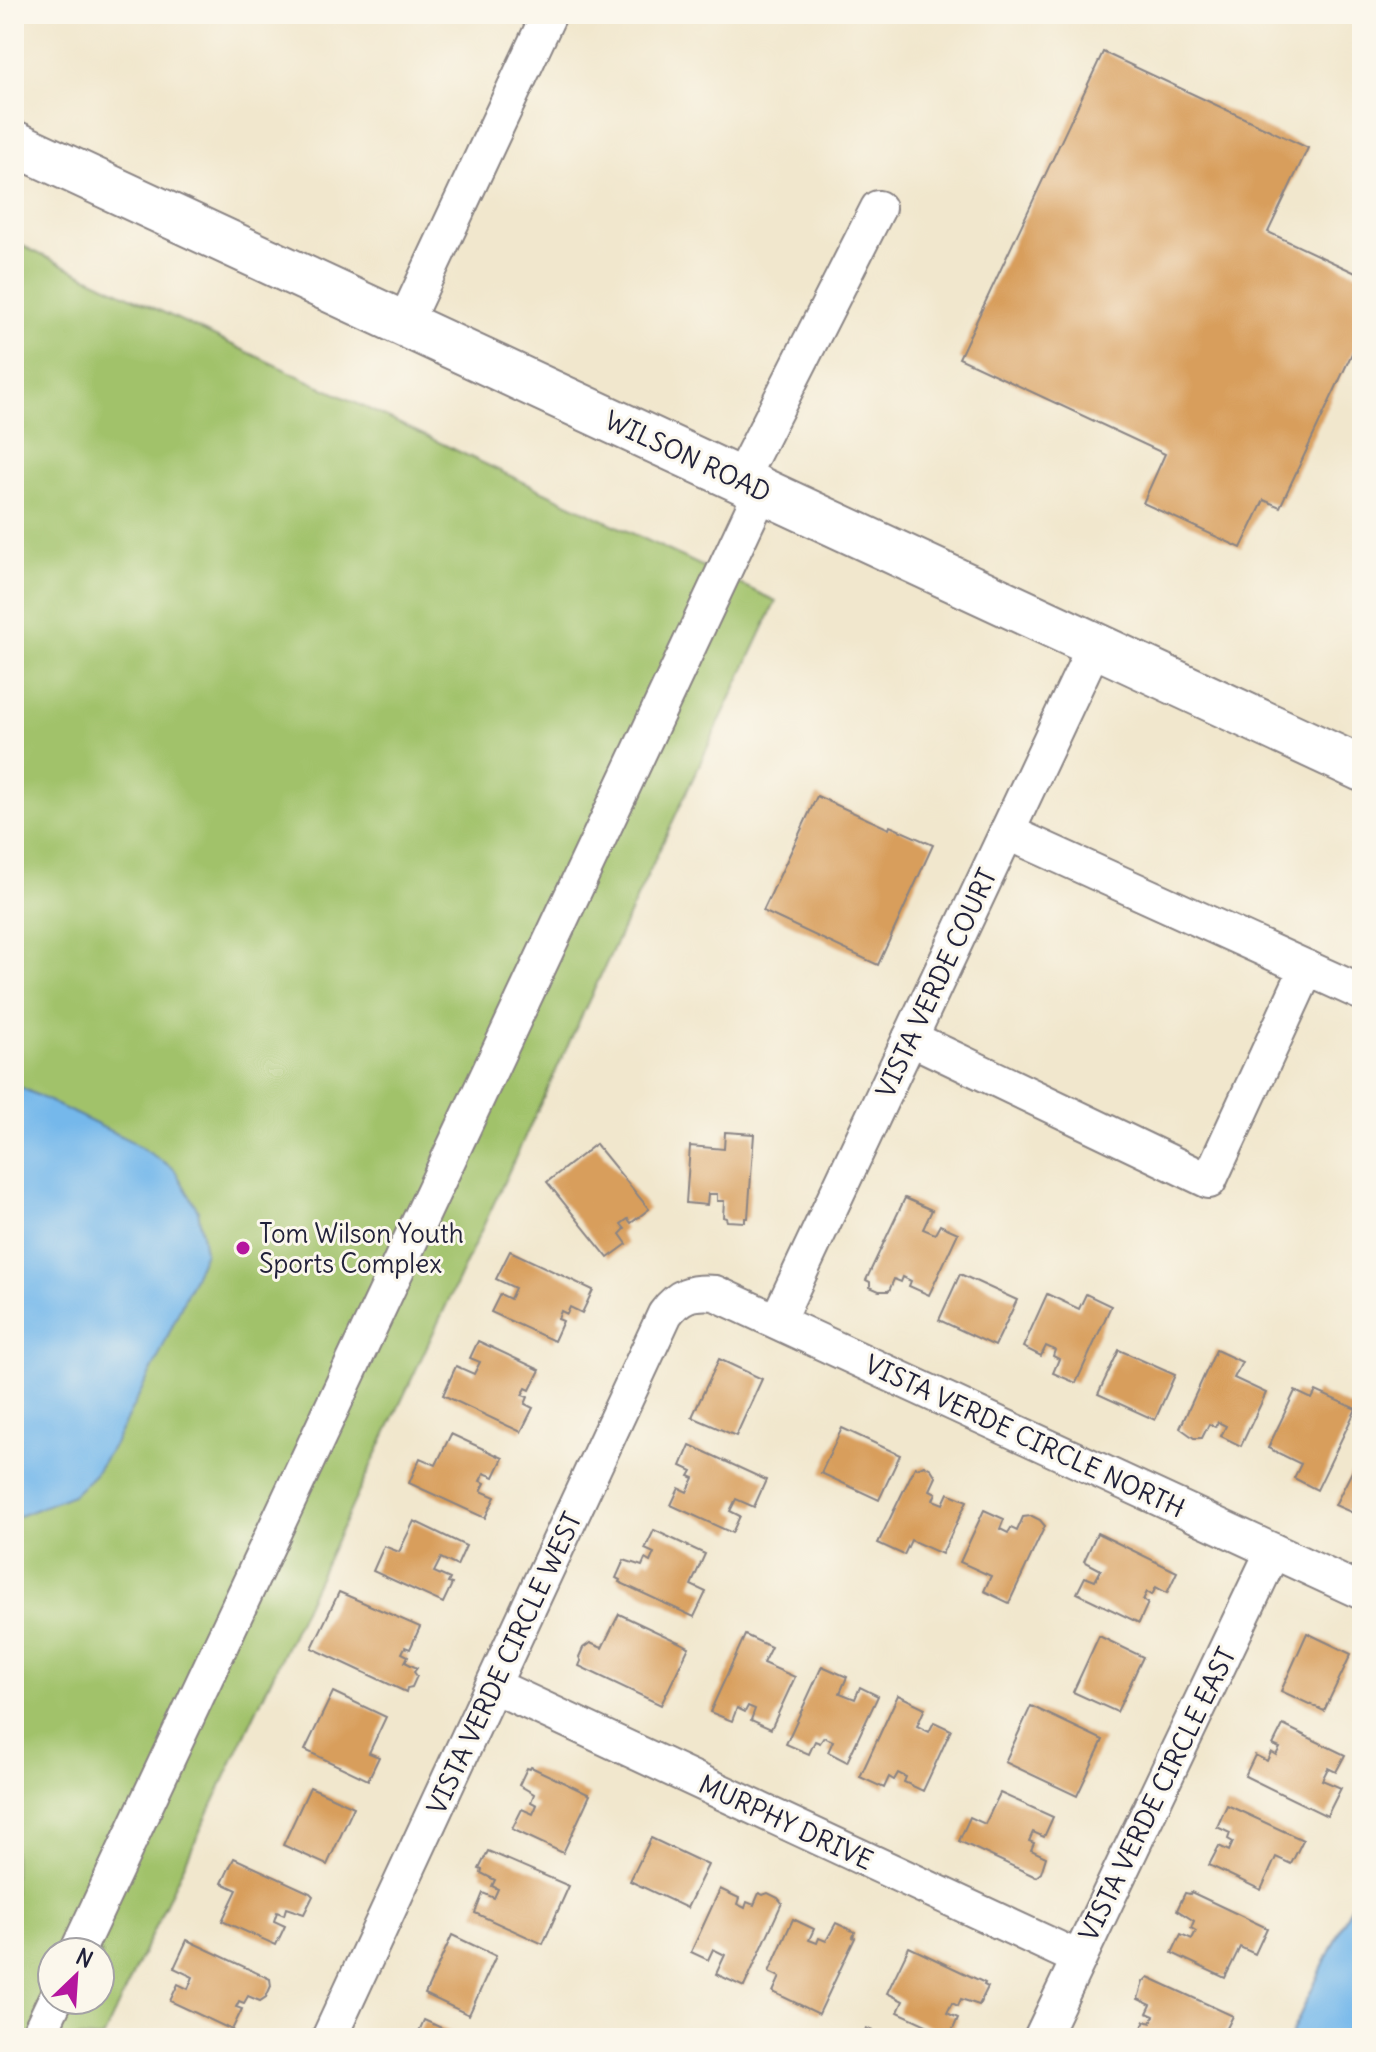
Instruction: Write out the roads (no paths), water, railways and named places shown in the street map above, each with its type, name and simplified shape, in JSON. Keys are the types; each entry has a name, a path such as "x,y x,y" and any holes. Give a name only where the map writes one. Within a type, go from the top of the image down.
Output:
{"main road":[{"name":"WILSON ROAD","path":"14,143 1362,769"}],"street":[{"path":"404,324 549,14"},
{"path":"84,1936 878,208"},
{"name":"VISTA VERDE COURT","path":"777,1321 1095,645"},
{"path":"1007,832 1362,993"},
{"path":"910,1038 1209,1181 1307,968"},
{"name":"VISTA VERDE CIRCLE NORTH","path":"685,1294 715,1293 1362,1592"},
{"name":"VISTA VERDE CIRCLE WEST","path":"329,2038 665,1314 685,1294"},
{"name":"VISTA VERDE CIRCLE EAST","path":"1041,2038 1273,1551"},
{"name":"MURPHY DRIVE","path":"494,1686 1078,1958"},
{"path":"37,2038 47,2016"}],"water":[{"path":"14,1084 131,1141 174,1169 198,1210 205,1252 158,1358 114,1444 94,1475 73,1495 14,1518"},
{"path":"1362,1883 1362,2038 1289,2038"}],"place":[{"name":"Tom Wilson Youth Sports Complex","path":"243,1248"}]}
